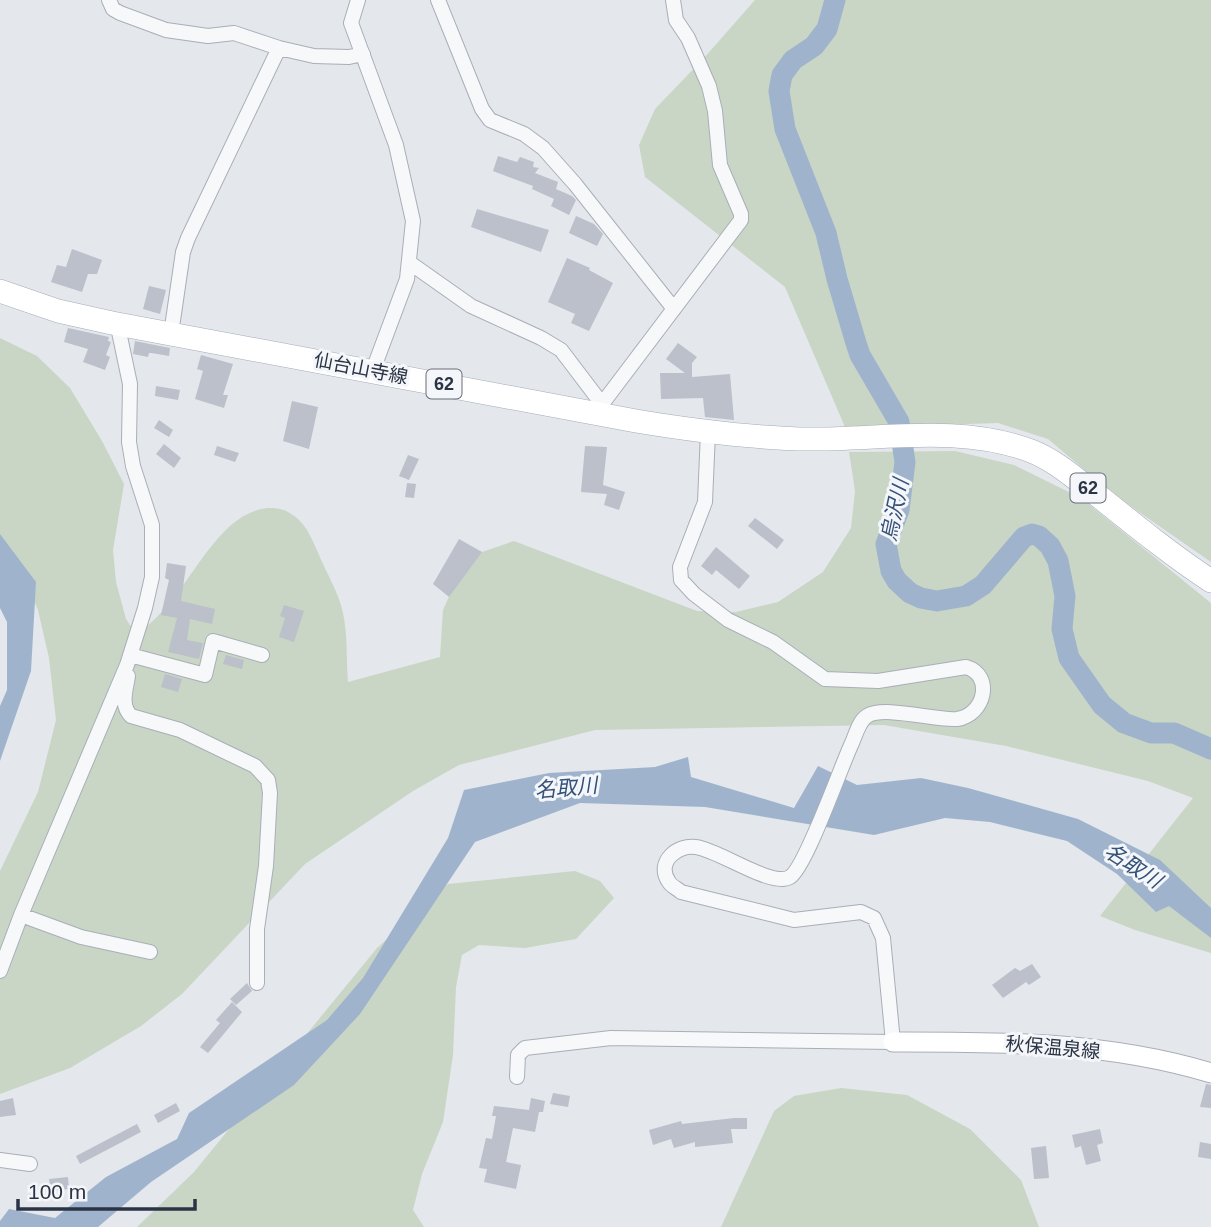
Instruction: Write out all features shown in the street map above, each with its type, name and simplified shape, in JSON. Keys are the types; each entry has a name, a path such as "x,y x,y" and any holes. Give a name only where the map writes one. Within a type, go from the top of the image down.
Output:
{"main road":[{"name":"仙台山寺線","path":"0,291 58,311 171,334 601,409 708,432 801,439 976,438 1033,452 1069,473 1211,581"},
{"name":"秋保温泉線","path":"893,1042 1029,1042 1084,1047 1211,1073"}],"street":[{"path":"109,0 113,9 120,13 166,30 208,36 234,33 314,56 349,57 363,54"},
{"path":"358,0 351,23 396,145 413,221 407,279 373,370"},
{"path":"438,0 482,109 490,120 524,134 543,148 575,184 674,309"},
{"path":"410,263 471,306 561,350 601,409 741,220 741,214 720,164 715,111 709,86 688,38 676,20 673,0"},
{"path":"171,334 183,252 188,238 279,48"},
{"path":"0,971 128,660 152,577 152,524 133,466 129,442 130,384 119,332 121,324"},
{"path":"517,1077 517,1055 525,1048 611,1038 893,1042 883,938 874,918 861,912 794,920 681,892 668,882 665,870 667,860 674,851 684,845 699,847 760,874 778,880 787,879 796,872 808,848 861,723 873,713 883,712 956,719 969,715 982,701 983,690 979,676 967,667 877,681 825,679 773,642 728,620 694,594 681,580 680,567 705,502 708,432"},
{"path":"128,660 205,675 213,641 262,655"},
{"path":"128,660 124,700 131,716 180,730 255,766 268,780 270,793 266,866 257,929 257,983"},
{"path":"21,915 81,937 150,952"},
{"path":"0,1160 30,1164"}],"green space":[{"path":"755,0 1211,0 1211,562 1113,494 1048,439 998,423 906,426 848,434 785,287 645,177 639,145 655,109"},
{"path":"0,338 37,356 70,388 124,484 113,550 116,582 126,619 136,634 163,611 206,553 230,526 260,509 280,509 299,520 307,530 337,594 345,622 348,682 440,657 443,610 457,579 482,552 514,541 697,611 736,612 778,602 823,572 851,528 855,491 849,452 955,451 1014,465 1081,498 1211,603 1211,953 1135,930 1100,916 1193,798 1148,781 1006,746 884,725 595,730 459,765 413,791 305,864 182,994 141,1026 70,1068 0,1094 0,871 38,792 56,720 49,658 38,610 21,573 0,552"},
{"path":"575,871 600,881 614,898 576,939 525,948 479,945 462,955 456,987 453,1055 443,1122 422,1174 413,1210 424,1227 137,1227 194,1172 377,948 448,884"},
{"path":"841,1088 907,1095 970,1129 1021,1180 1039,1227 721,1227 774,1111 794,1096"}],"water":[{"path":"0,534 36,582 31,671 0,761 0,706 7,690 7,622 0,608"},
{"name":"名取川","path":"688,757 691,777 794,808 818,766 857,785 921,778 968,788 1078,819 1160,860 1211,908 1211,938 1169,906 1156,912 1117,874 1067,841 990,822 945,818 874,835 705,807 580,803 475,842 360,1014 294,1085 151,1182 98,1227 0,1227 0,1221 9,1209 55,1218 106,1177 177,1139 189,1113 327,1020 363,978 448,838 464,790 549,773 655,767"}],"building":[{"path":"498,156 517,162 520,157 534,162 533,167 539,168 535,173 558,182 556,189 576,200 569,215 551,206 554,199 532,189 533,186 493,171"},
{"path":"477,209 549,230 541,252 471,227"},
{"path":"576,216 594,224 603,234 597,246 569,233"},
{"path":"72,249 102,260 97,274 88,274 82,292 51,282 57,265 66,267"},
{"path":"567,258 590,268 589,270 613,283 589,331 571,323 575,314 548,302"},
{"path":"149,286 166,290 160,314 143,309"},
{"path":"68,328 109,337 108,341 111,342 106,355 110,357 105,370 83,362 88,349 64,342"},
{"path":"135,341 170,348 169,356 149,353 148,357 133,354"},
{"path":"678,343 697,357 692,363 692,377 730,374 734,420 705,417 703,398 661,399 660,373 685,373 666,359"},
{"path":"201,355 233,364 223,395 228,395 224,408 195,399 203,371 197,369"},
{"path":"156,386 180,390 178,400 155,396"},
{"path":"292,401 318,407 309,449 283,441"},
{"path":"159,420 173,430 169,437 154,428"},
{"path":"164,444 181,458 174,468 156,454"},
{"path":"217,446 239,453 235,462 214,455"},
{"path":"585,446 607,447 603,485 625,492 619,510 604,505 607,494 581,492"},
{"path":"408,455 419,459 409,480 399,476"},
{"path":"407,483 416,484 414,498 405,497"},
{"path":"755,518 784,540 777,549 748,526"},
{"path":"459,539 482,552 449,597 433,584"},
{"path":"716,547 750,576 739,589 716,570 712,575 701,566"},
{"path":"167,563 186,566 181,601 215,609 212,624 190,619 187,640 203,643 199,659 168,652 177,618 161,615 169,580 165,578"},
{"path":"284,605 304,611 294,642 279,637 285,618 280,616"},
{"path":"226,655 244,660 242,669 223,664"},
{"path":"165,674 182,679 178,692 161,687"},
{"path":"1032,964 1041,977 1029,985 1026,982 1003,998 992,985 1015,968 1020,971"},
{"path":"247,983 252,991 236,1005 230,999"},
{"path":"232,1002 242,1012 208,1053 200,1047 220,1023 216,1020"},
{"path":"1206,1084 1211,1085 1211,1108 1200,1107"},
{"path":"553,1093 570,1096 568,1107 550,1104"},
{"path":"13,1098 16,1115 0,1117 0,1101"},
{"path":"531,1098 545,1101 543,1112 539,1112 535,1132 513,1128 506,1162 521,1165 516,1189 484,1182 487,1169 479,1168 486,1138 492,1139 496,1116 492,1116 494,1106 529,1110"},
{"path":"176,1103 180,1111 158,1123 154,1115"},
{"path":"747,1118 747,1129 731,1129 733,1143 695,1147 695,1142 674,1148 671,1139 653,1145 649,1130 681,1121 682,1124"},
{"path":"137,1124 141,1132 80,1164 76,1156"},
{"path":"1100,1129 1103,1143 1097,1145 1101,1161 1086,1165 1081,1146 1075,1148 1072,1135"},
{"path":"1200,1142 1211,1144 1211,1159 1198,1157"},
{"path":"1046,1146 1049,1178 1034,1179 1031,1148"},
{"path":"68,1177 69,1189 51,1191 49,1179"}],"waterway":[{"name":"烏沢川","path":"835,0 827,29 814,46 793,60 782,75 779,91 785,129 826,233 860,355 899,422 905,462 899,510 886,544 891,571 910,593 921,598 937,601 966,596 983,585 1024,537 1032,534 1039,536 1050,546 1058,561 1065,596 1062,629 1069,658 1102,705 1124,723 1151,733 1174,733 1211,749"}]}
